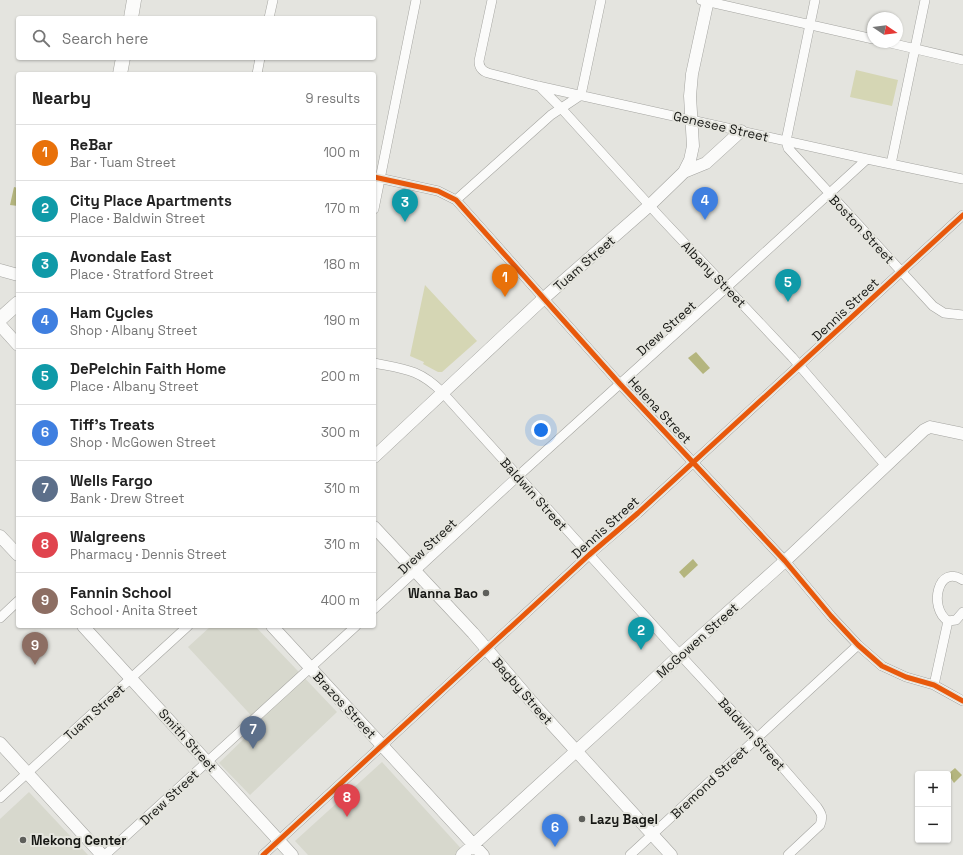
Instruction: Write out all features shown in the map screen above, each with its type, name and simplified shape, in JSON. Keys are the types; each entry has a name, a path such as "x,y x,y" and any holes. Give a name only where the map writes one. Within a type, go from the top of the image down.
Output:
{"main road":[{"path":"131,16 134,0"},
{"path":"120,72 123,60"},
{"path":"0,319 16,305"}],"street":[{"path":"269,16 272,0"},
{"path":"376,188 416,0"},
{"name":"Genesee Street","path":"492,0 479,60 479,66 481,69 488,73 538,86 963,179"},
{"path":"456,200 551,115 581,95 601,0"},
{"path":"705,0 867,38"},
{"name":"Tuam Street","path":"376,455 544,298 650,205 684,172 690,160 693,146 690,96 692,74 705,0"},
{"path":"786,141 815,0"},
{"path":"891,164 925,0"},
{"path":"903,46 963,60"},
{"path":"257,72 260,60"},
{"name":"Albany Street","path":"538,86 561,108 728,287 886,466"},
{"path":"684,172 706,163 742,131"},
{"name":"Boston Street","path":"786,141 788,148 793,155 933,306 944,313 963,315"},
{"name":"Drew Street","path":"376,608 867,159"},
{"name":"Helena Street","path":"377,178 438,191 456,200 620,384 785,561 831,616 858,645 882,666 906,677 934,685 963,700"},
{"name":"Dennis Street","path":"263,855 589,555 694,462 963,215"},
{"path":"0,270 16,275"},
{"path":"0,325 16,343"},
{"name":"Baldwin Street","path":"376,362 410,370 432,382 442,392 757,738 822,813 823,818 820,825 788,855"},
{"name":"McGowen Street","path":"462,855 785,561 924,430 930,427 963,434"},
{"name":"Bagby Street","path":"376,529 671,855"},
{"path":"0,536 16,553"},
{"path":"963,580 958,577 951,576 946,578 940,586 938,604 943,618 948,621 956,620 963,612"},
{"path":"0,618 16,603"},
{"path":"934,685 948,621"},
{"name":"Smith Street","path":"85,628 292,855"},
{"name":"Tuam Street","path":"0,798 186,628"},
{"name":"Brazos Street","path":"274,628 483,855"},
{"name":"Drew Street","path":"106,855 354,628"},
{"name":"Bremond Street","path":"630,855 858,645"},
{"path":"0,743 102,855"}],"shaded area":[{"path":"856,70 898,80 892,106 850,97"},
{"path":"14,187 16,188 16,206 10,205"},
{"path":"425,285 477,341 442,372 438,372 423,364 424,362 410,356"},
{"path":"696,352 710,368 703,374 688,358"},
{"path":"693,559 698,565 684,578 679,572"},
{"path":"209,628 257,628 337,712 250,795 219,763 259,724 188,647"},
{"path":"382,762 467,855 308,855 295,841"},
{"path":"955,768 962,775 954,783 951,778 951,771"},
{"name":"Mekong Center","path":"29,792 88,855 0,855 0,819"}],"cycle path":[{"path":"376,177 438,191 456,200 620,384 785,561 831,616 858,645 882,666 906,677 934,685 963,701"},
{"path":"263,855 589,555 638,513 963,215"}],"place":[{"name":"Ham Cycles","path":"705,220"},
{"name":"Avondale East","path":"405,222"},
{"name":"ReBar","path":"505,297"},
{"name":"DePelchin Faith Home","path":"788,302"},
{"name":"Wanna Bao","path":"486,593"},
{"name":"City Place Apartments","path":"641,650"},
{"name":"Fannin School","path":"35,665"},
{"name":"Wells Fargo","path":"253,749"},
{"name":"Walgreens","path":"347,817"},
{"name":"Lazy Bagel","path":"582,819"},
{"name":"Mekong Center","path":"23,840"},
{"name":"Tiff's Treats","path":"555,847"}]}
